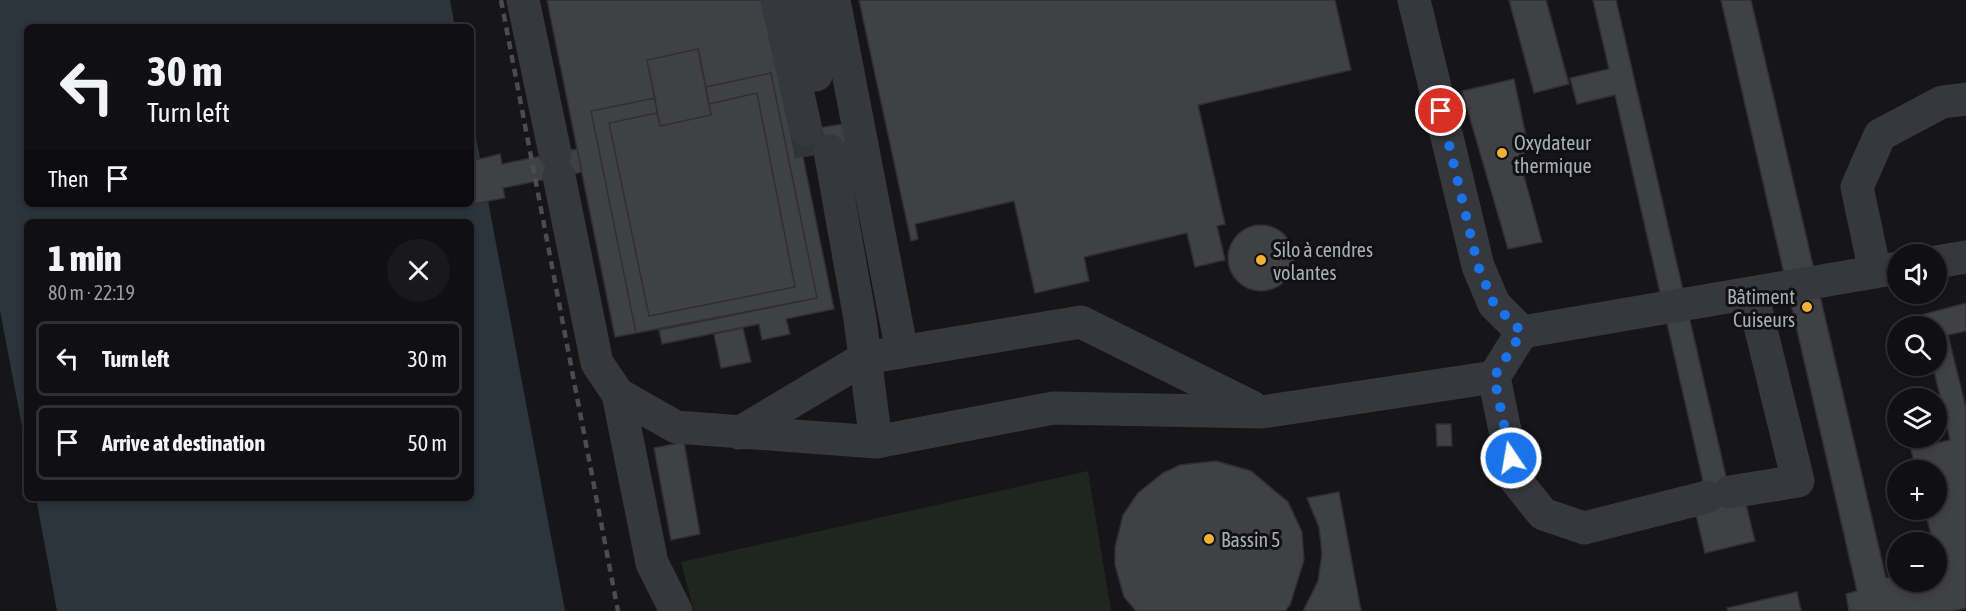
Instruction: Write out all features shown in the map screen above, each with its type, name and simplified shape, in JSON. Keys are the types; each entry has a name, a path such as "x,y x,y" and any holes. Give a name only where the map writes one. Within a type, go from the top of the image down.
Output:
{"lane":[{"path":"523,0 597,363 618,394 652,563 676,611"},
{"path":"777,0 818,141 865,358 876,442"},
{"path":"802,0 818,141"},
{"path":"834,0 902,352"},
{"path":"1414,0 1478,266 1494,304 1522,332"},
{"path":"1752,293 1798,481 1718,495 1584,528 1543,514 1515,479 1494,377 1522,332 1886,270 1857,187 1880,135 1942,102 1966,99"},
{"path":"1947,259 1966,256"},
{"path":"740,433 865,358 1081,322 1262,412"},
{"path":"618,394 676,427 876,442 1053,408 1262,412 1494,377"}],"shaded area":[{"path":"0,0 450,0 454,24 24,24 24,207 474,207 474,126 565,611 57,611 37,501 474,501 474,219 24,219 24,436 0,311"},
{"path":"1088,471 1111,611 694,611 681,562"}],"building":[{"path":"547,0 771,0 834,309 786,319 790,334 762,340 759,324 662,344 659,330 817,298 771,73 706,87 698,49 647,60 655,98 591,111 636,333 615,337"},
{"path":"859,0 1335,0 1351,70 1198,105 1225,224 1217,226 1225,260 1195,267 1187,233 1084,257 1089,281 1035,293 1014,201 915,224 918,239 911,241"},
{"path":"1509,0 1546,0 1569,84 1534,93"},
{"name":"Bâtiment Cuiseurs","path":"1593,0 1616,0 1733,507 1746,504 1755,541 1705,553 1696,515 1710,512 1615,95 1577,104 1570,78 1609,69"},
{"name":"Bâtiment Cuiseurs","path":"1721,0 1751,0 1887,578 1887,592 1947,592 1947,532 1930,532 1927,520 1947,520 1947,460 1914,460 1911,449 1947,448 1947,441 1950,440 1947,427 1947,388 1938,388 1935,376 1947,376 1947,316 1921,315 1966,303 1966,331 1948,335 1966,408 1966,608 1953,611 1849,611 1846,594 1857,591"},
{"path":"698,49 711,115 660,126 647,60"},
{"path":"771,73 817,298 636,333 591,111 655,98 657,113 609,123 649,316 795,287 757,93 709,104 706,87"},
{"name":"Oxydateur thermique","path":"1514,79 1527,141 1521,165 1542,242 1508,249 1462,91"},
{"path":"757,93 795,287 649,316 609,123 657,113 660,126 711,115 709,104"},
{"path":"849,123 854,146 803,157 798,131"},
{"path":"577,149 582,172 503,188 505,198 474,204 474,160 500,154 502,164"},
{"name":"Silo à cendres volantes","path":"1261,225 1274,227 1284,235 1292,245 1294,258 1292,271 1284,281 1274,289 1261,291 1248,289 1238,281 1230,271 1228,258 1230,245 1238,235 1248,227"},
{"path":"743,328 751,362 721,368 714,334"},
{"path":"1436,424 1451,424 1452,446 1437,446"},
{"path":"684,442 700,534 671,540 654,448"},
{"name":"Bassin 5","path":"1216,461 1251,471 1288,502 1302,532 1304,560 1290,605 1285,611 1136,611 1124,597 1115,565 1115,547 1123,515 1138,493 1163,473 1180,465"},
{"path":"1339,492 1361,611 1303,611 1318,581 1322,554 1319,527 1307,498"},
{"path":"1797,592 1801,611 1728,611 1727,608"}],"tunnel":[{"path":"806,130 811,155"}],"railway":[{"path":"501,0 618,611"}],"place":[{"name":"Oxydateur thermique","path":"1502,153"},
{"name":"Silo à cendres volantes","path":"1261,260"},
{"name":"Bâtiment Cuiseurs","path":"1807,307"},
{"name":"Bassin 5","path":"1209,539"}],"route":[{"path":"1441,111 1478,266 1494,304 1522,332 1494,377 1511,458"}]}
